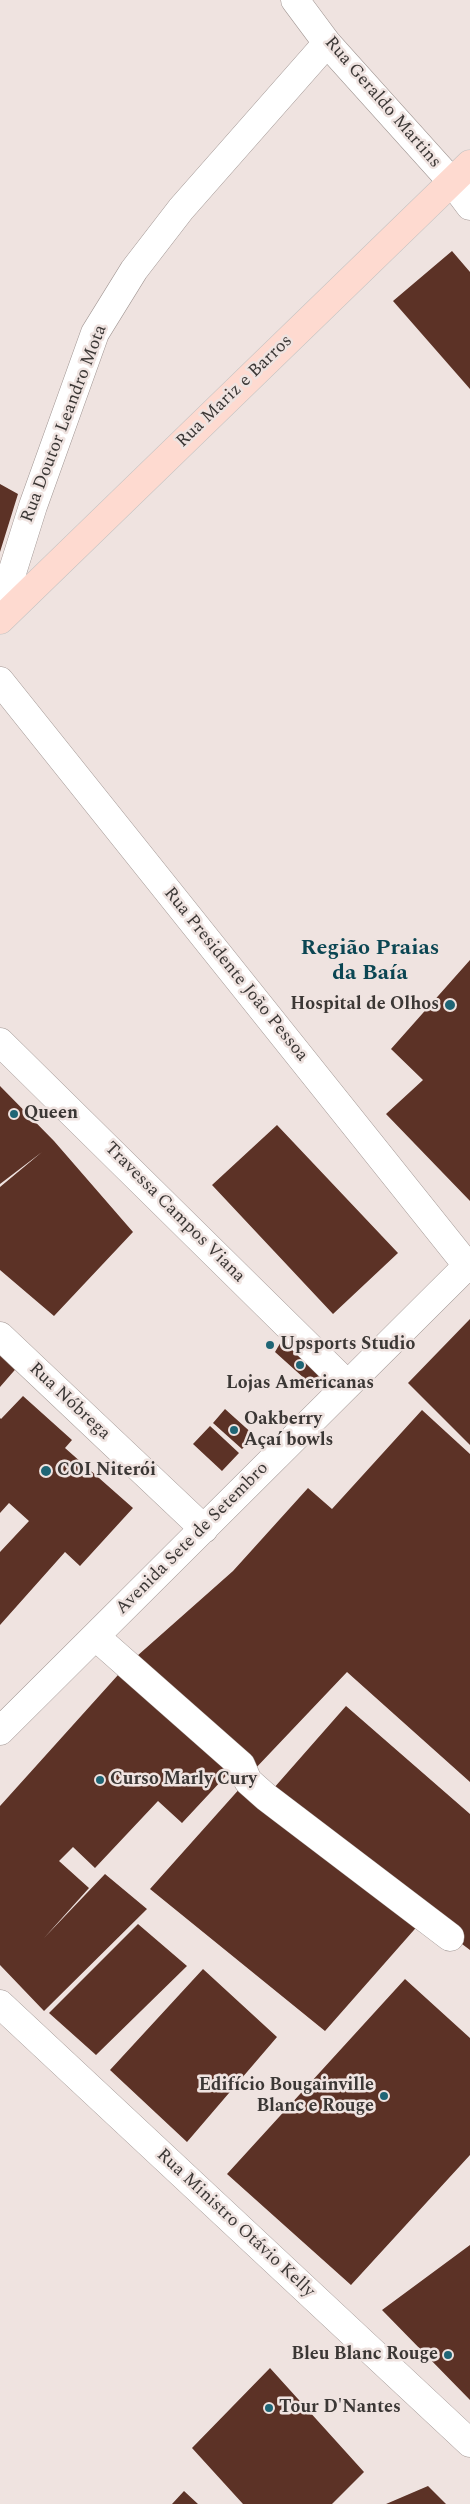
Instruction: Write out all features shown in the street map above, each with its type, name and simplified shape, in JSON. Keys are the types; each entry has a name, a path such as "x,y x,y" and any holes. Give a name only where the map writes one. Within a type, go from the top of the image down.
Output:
{"main road":[{"name":"Rua Mariz e Barros","path":"0,620 461,173"}],"street":[{"name":"Rua Geraldo Martins","path":"295,0 327,43 461,173 470,206"},
{"name":"Rua Doutor Leandro Mota","path":"0,611 33,506 95,333 134,270 180,209 327,43"},
{"name":"Rua Presidente João Pessoa","path":"0,681 9,710 469,1266"},
{"name":"Travessa Campos Viana","path":"1,1043 347,1384"},
{"name":"Avenida Sete de Setembro","path":"0,1730 204,1529 347,1384 469,1266"},
{"name":"Rua Nóbrega","path":"0,1336 204,1529"},
{"path":"96,1636 241,1765 248,1781 266,1797 450,1937"},
{"name":"Rua Ministro Otávio Kelly","path":"0,2004 470,2443"}],"building":[{"path":"452,251 470,272 470,389 393,301"},
{"path":"0,484 18,494 0,552"},
{"path":"470,960 470,1201 386,1114 423,1080 391,1049"},
{"path":"0,1086 54,1141 133,1232 54,1316 0,1270 0,1187 42,1152 0,1184"},
{"path":"277,1125 398,1253 333,1314 212,1185"},
{"path":"470,1319 470,1445 408,1383"},
{"name":"Lojas Americanas","path":"282,1340 325,1379 315,1388 275,1352"},
{"path":"0,1344 20,1364 0,1387"},
{"name":"COI Niterói","path":"23,1396 72,1440 65,1448 133,1508 80,1566 65,1552 0,1625 0,1552 29,1521 9,1503 0,1513 0,1418"},
{"name":"Oakberry Açaí bowls","path":"225,1409 255,1436 242,1449 213,1423"},
{"path":"422,1410 470,1454 470,1782 347,1672 253,1771 128,1664 233,1571 308,1488 332,1509"},
{"path":"210,1426 239,1453 222,1471 193,1444"},
{"path":"127,1665 236,1765 182,1823 158,1801 95,1868 73,1847 59,1861 89,1888 44,1938 105,1874 147,1909 44,2011 0,1965 0,1806"},
{"path":"346,1706 470,1814 470,1950 266,1797"},
{"path":"242,1786 421,1922 325,2031 150,1889"},
{"path":"138,1924 187,1966 96,2055 49,2013"},
{"path":"203,1969 277,2037 187,2142 110,2070"},
{"name":"Edifício Bougainville Blanc e Rouge","path":"405,1979 470,2038 470,2155 351,2285 227,2174"},
{"path":"470,2245 470,2400 382,2310"},
{"name":"Tour D'Nantes","path":"270,2368 364,2472 332,2504 243,2504 192,2448"},
{"path":"428,2486 446,2504 386,2504"},
{"path":"184,2491 198,2504 172,2504"}],"place":[{"name":"Hospital de Olhos","path":"450,1005"},
{"name":"Queen","path":"14,1114"},
{"name":"Upsports Studio","path":"270,1345"},
{"name":"Lojas Americanas","path":"300,1365"},
{"name":"Oakberry Açaí bowls","path":"234,1430"},
{"name":"COI Niterói","path":"46,1471"},
{"name":"Curso Marly Cury","path":"100,1780"},
{"name":"Edifício Bougainville Blanc e Rouge","path":"384,2096"},
{"name":"Bleu Blanc Rouge","path":"448,2355"},
{"name":"Tour D'Nantes","path":"269,2408"}],"district":[{"name":"Região Praias da Baía","path":"370,962"}]}
